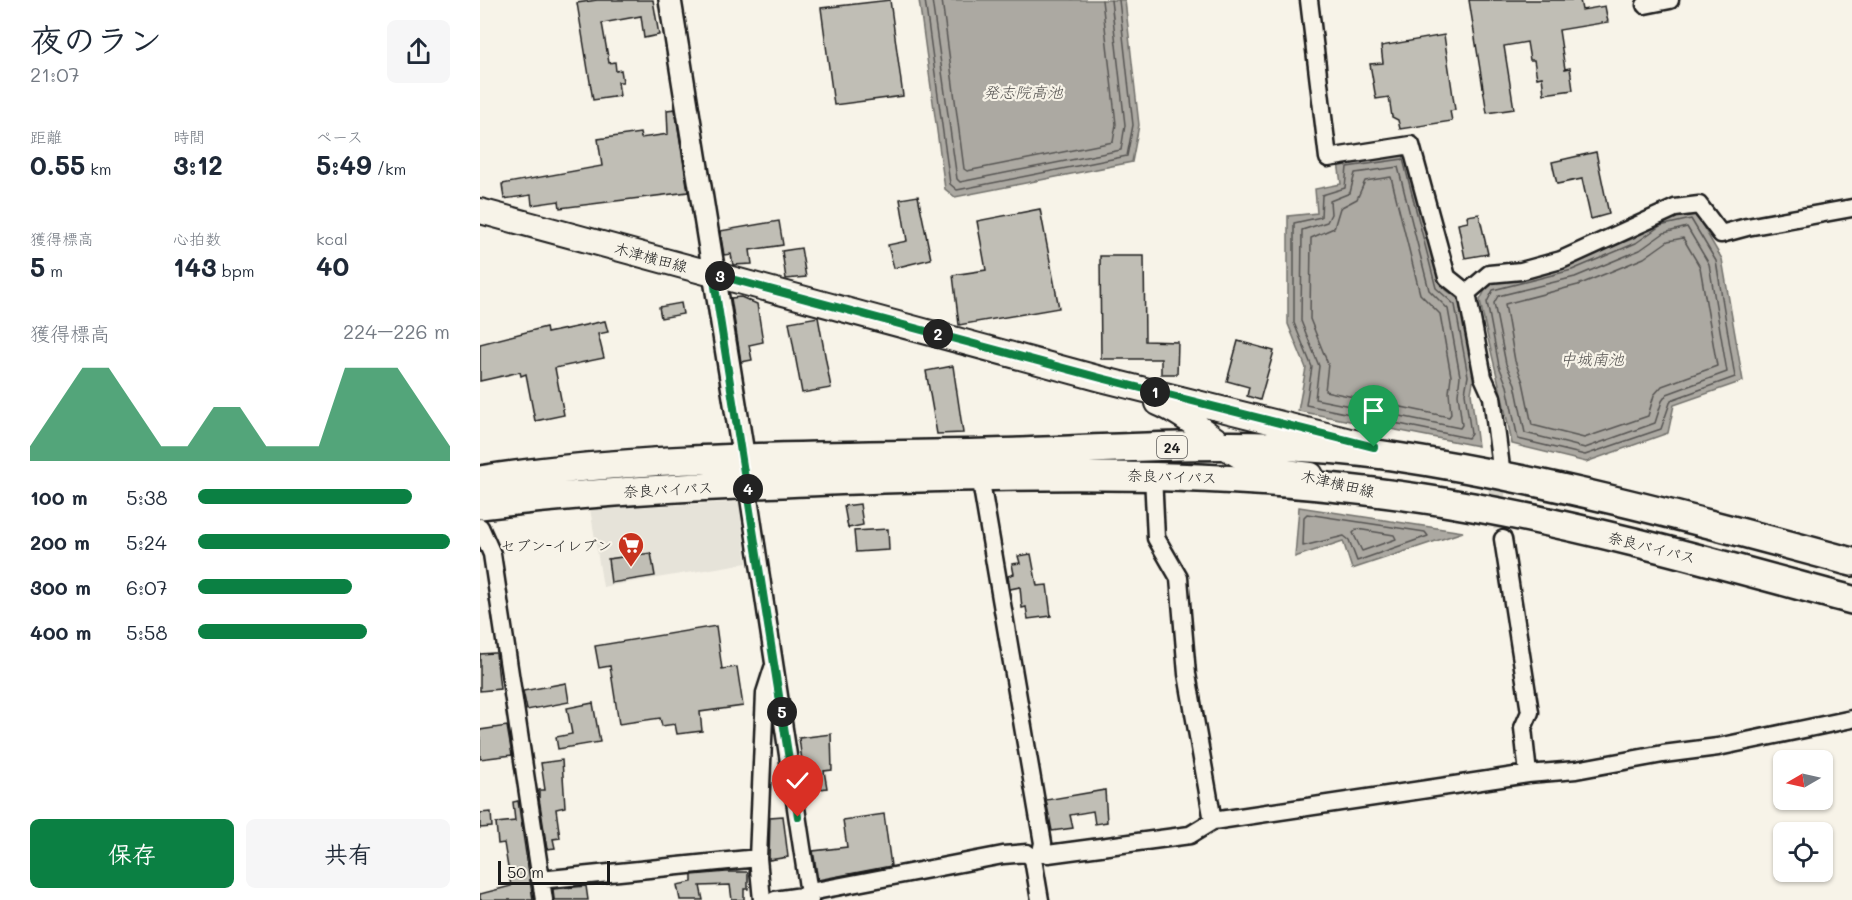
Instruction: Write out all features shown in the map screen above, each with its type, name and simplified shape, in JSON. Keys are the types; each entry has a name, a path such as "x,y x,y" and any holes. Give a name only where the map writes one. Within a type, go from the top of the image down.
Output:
{"highway":[{"name":"奈良バイパス","path":"480,506 746,472 1225,447 1284,447 1389,456 1502,476 1852,562"},
{"name":"奈良バイパス","path":"480,480 558,469 980,476 1153,475 1259,480 1384,494 1472,507 1662,548 1852,600"}],"main road":[{"name":"木津横田線","path":"480,211 1101,378 1374,447 1389,456"},
{"name":"木津横田線","path":"1101,378 1176,411 1225,447 1257,464 1331,478 1384,494"}],"street":[{"path":"670,0 746,472 809,896"},
{"path":"1309,0 1328,158 1411,145 1447,277 1467,293 1483,377 1491,449"},
{"path":"1645,5 1670,0"},
{"path":"1467,293 1489,274 1521,270 1561,260 1675,208 1699,205 1721,234 1747,227 1852,208"},
{"path":"1483,377 1492,397 1502,476"},
{"path":"1153,475 1156,538 1179,578 1187,674 1213,821"},
{"path":"980,476 1043,843 1037,856 1040,900"},
{"path":"480,527 492,554 544,900"},
{"path":"1503,539 1530,712 1523,728 1528,774"},
{"path":"762,900 758,858 765,693 775,665"},
{"path":"775,900 809,896 1002,855 1028,853 1037,856 1190,835 1213,821 1528,774 1576,770 1663,754 1718,747 1852,719"},
{"path":"540,880 758,858"}],"shaded area":[{"path":"739,502 747,563 603,587 590,509"}],"water":[{"name":"発志院高池","path":"919,0 1125,0 1139,125 1132,162 955,197 945,189"},
{"path":"1405,152 1409,154 1441,286 1461,301 1474,376 1471,393 1478,446 1298,411 1306,368 1288,324 1288,216 1317,213 1315,189 1341,184 1338,162"},
{"name":"中城南池","path":"1694,211 1722,259 1743,381 1674,405 1668,433 1586,462 1512,444 1480,300 1489,283 1570,264 1634,238 1658,221"},
{"path":"1299,507 1463,532 1352,569 1343,541 1295,557"}],"building":[{"path":"597,0 653,0 659,35 644,38 641,16 602,23 609,63 615,62 616,71 621,70 623,82 618,82 620,96 593,100 577,3"},
{"path":"890,0 903,96 834,105 821,8"},
{"path":"1469,0 1580,0 1582,10 1605,6 1608,22 1559,30 1565,69 1570,68 1573,90 1544,94 1542,77 1537,78 1534,60 1530,60 1527,42 1504,46 1514,109 1487,113"},
{"path":"1444,35 1455,110 1450,111 1452,121 1400,129 1398,120 1392,117 1389,97 1376,99 1370,64 1383,63 1381,46"},
{"path":"675,109 688,192 560,208 559,201 532,205 531,195 504,199 502,184 602,166 598,139 640,133 641,138 668,134 667,110"},
{"path":"1596,152 1609,214 1591,219 1582,179 1557,184 1552,162"},
{"path":"918,196 931,259 894,268 888,245 907,241 900,199"},
{"path":"1040,209 1059,308 959,325 953,275 986,270 977,221"},
{"path":"1479,214 1488,254 1465,258 1458,224 1468,222 1467,216"},
{"path":"779,221 783,245 750,250 752,264 733,265 731,254 724,255 720,231"},
{"path":"801,248 806,277 786,279 782,251"},
{"path":"1100,256 1144,256 1145,341 1178,342 1177,374 1161,374 1161,359 1101,359"},
{"path":"741,297 757,304 763,342 749,345 752,360 741,362 731,298"},
{"path":"681,303 683,314 661,318 659,307"},
{"path":"818,317 831,388 802,393 789,322"},
{"path":"605,321 608,332 598,334 604,358 555,368 564,415 535,421 526,374 521,376 520,372 480,381 480,344 546,327 547,333"},
{"path":"1238,341 1274,351 1260,400 1247,396 1249,387 1227,381"},
{"path":"953,366 963,433 937,434 926,371"},
{"path":"860,504 863,525 848,528 844,506"},
{"path":"888,529 889,550 856,552 854,531"},
{"name":"セブン-イレブン","path":"651,553 655,576 611,583 608,559"},
{"path":"1031,554 1037,586 1047,585 1051,616 1028,619 1026,607 1022,608 1020,587 1010,589 1008,576 1014,574 1012,564 1020,563 1018,556"},
{"path":"716,626 722,669 737,667 743,706 700,712 702,731 677,734 675,724 662,726 660,718 619,724 610,666 599,668 595,646"},
{"path":"496,653 500,689 480,691 480,654"},
{"path":"566,683 569,702 527,710 523,691"},
{"path":"593,703 600,742 558,749 556,737 572,734 567,708"},
{"path":"507,726 512,755 480,759 480,730"},
{"path":"831,734 832,770 824,771 827,788 806,791 799,738"},
{"path":"562,760 565,807 556,809 560,838 553,839 555,848 547,849 539,798 539,790 545,790 541,763"},
{"path":"1105,790 1107,822 1095,824 1093,811 1070,815 1073,828 1052,831 1046,800"},
{"path":"518,801 533,900 480,900 480,894 511,886 504,843 498,844 496,823 515,821 513,802"},
{"path":"491,812 492,827 480,828 480,813"},
{"path":"884,814 891,866 818,880 813,851 847,847 843,820"},
{"path":"783,816 788,857 769,860 770,817"},
{"path":"748,872 748,889 744,889 744,900 732,900 730,885 700,886 703,900 680,900 677,885 692,882 692,875"},
{"path":"586,886 588,900 554,900 553,889"}],"tunnel":[{"path":"1493,465 1503,539"}],"place":[{"name":"セブン-イレブン","path":"631,568"}],"route":[{"path":"798,817 744,459 713,274 1101,378 1374,447"}]}
